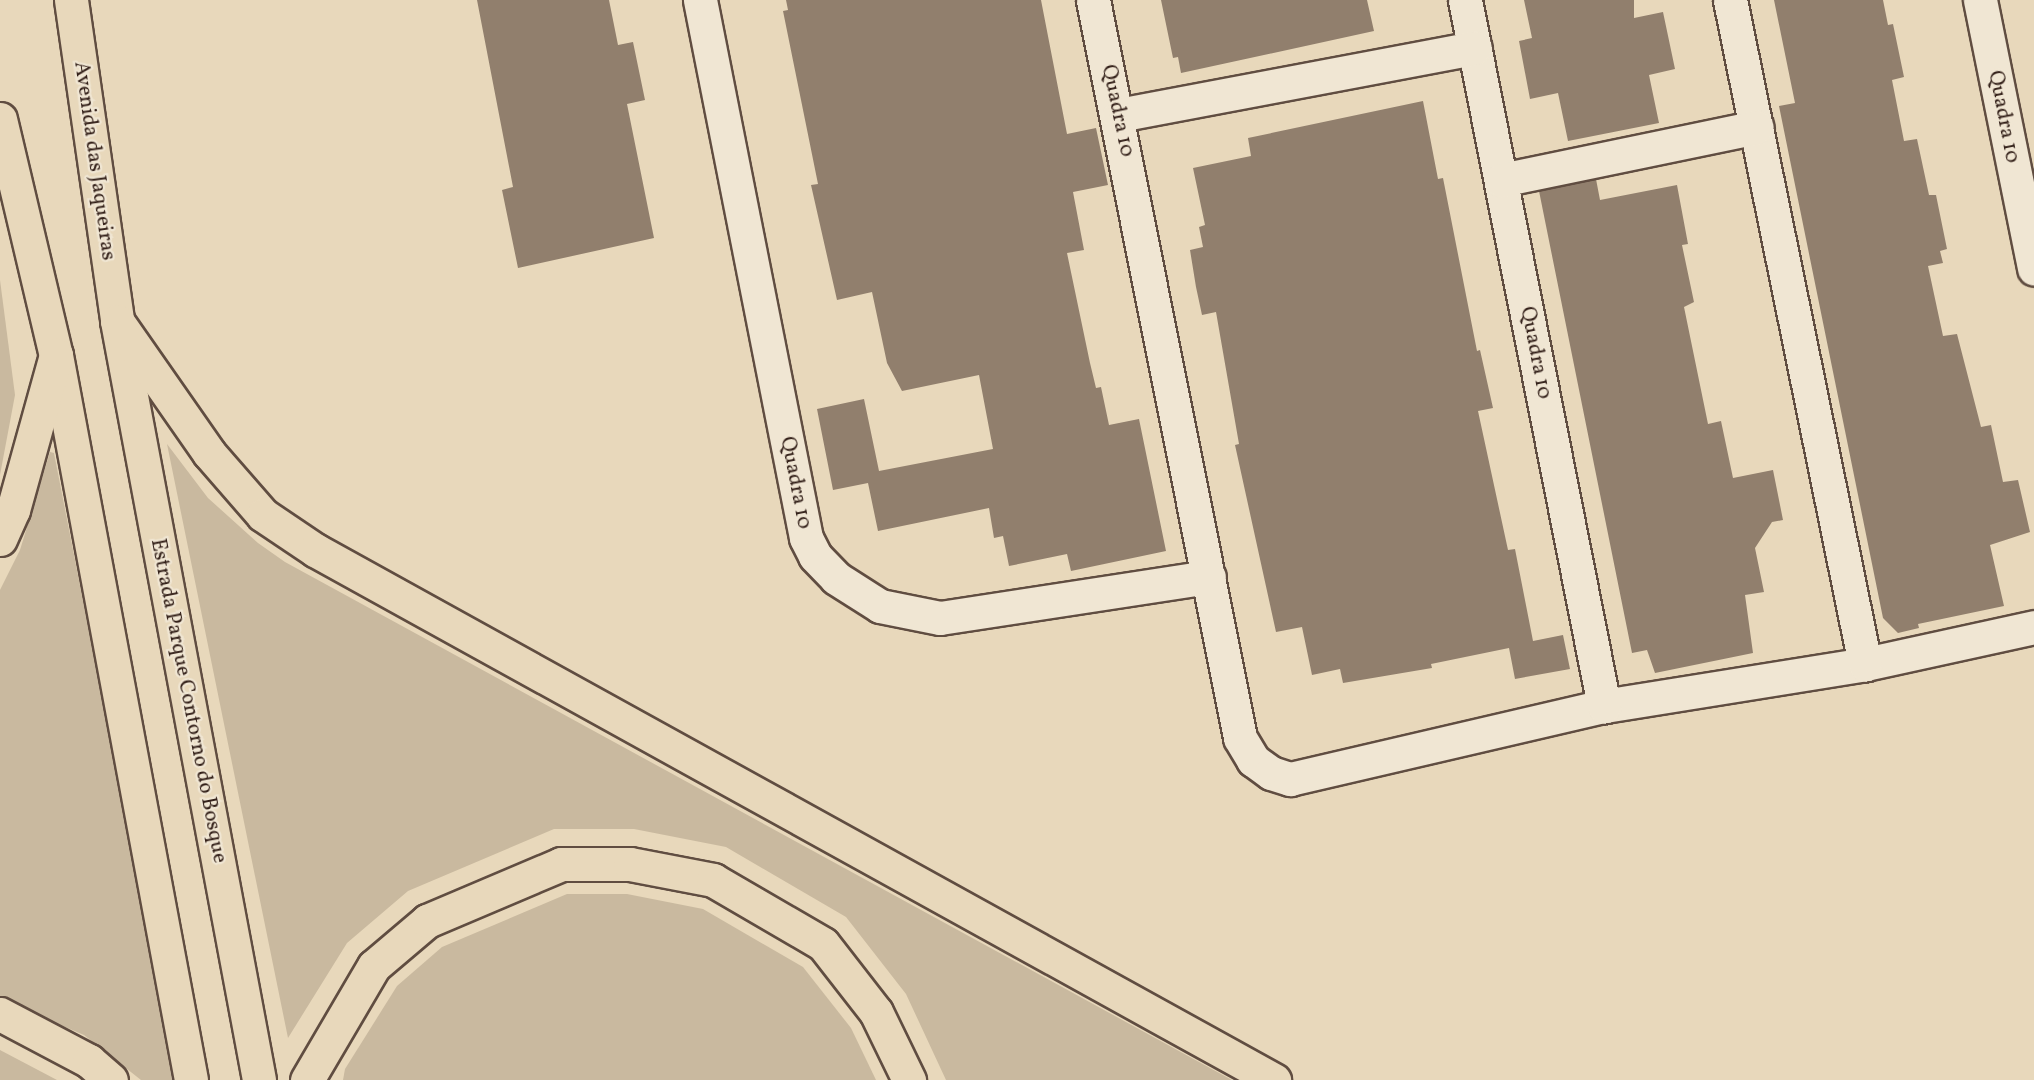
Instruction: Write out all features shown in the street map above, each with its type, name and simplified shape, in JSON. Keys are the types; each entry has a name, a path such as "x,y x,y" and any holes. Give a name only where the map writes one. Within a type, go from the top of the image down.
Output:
{"main road":[{"name":"Avenida das Jaqueiras","path":"71,0 117,321"},
{"path":"0,119 56,355 191,1080"},
{"name":"Estrada Parque Contorno do Bosque","path":"117,321 259,1080"},
{"path":"117,321 209,453 263,515 315,550 1274,1080"},
{"path":"0,539 13,510 56,355"},
{"path":"307,1080 374,966 409,936 427,921 561,864 630,864 713,880 823,944 876,1012 909,1080"},
{"path":"0,1014 89,1061 111,1080"}],"street":[{"name":"Quadra 10","path":"700,0 806,538 815,556 836,578 880,606 940,618 1209,577"},
{"name":"Quadra 10","path":"1093,0 1119,115 1240,738 1253,760 1271,773 1290,779 1604,706 1465,0"},
{"path":"1730,0 1864,664"},
{"name":"Quadra 10","path":"1980,0 2034,269"},
{"path":"1119,115 1475,48"},
{"path":"1501,180 1757,127"},
{"path":"1604,706 1864,664 2034,627"}],"shaded area":[{"path":"0,280 15,395 0,475"},
{"path":"167,444 208,498 258,543 285,562 1232,1080 946,1080 906,994 846,917 726,847 634,829 554,829 408,891 347,943 288,1038"},
{"path":"50,452 54,453 177,1080 141,1080 84,1035 0,999 0,590 20,550"},
{"path":"567,894 627,894 703,909 803,967 851,1028 876,1080 343,1080 345,1069 397,986 442,947"},
{"path":"0,1050 57,1080 0,1080"}],"building":[{"path":"477,0 609,0 618,45 633,42 645,100 627,104 654,238 518,268 502,190 513,187"},
{"path":"786,0 1041,0 1067,134 1096,128 1108,185 1073,192 1084,250 1067,253 1090,363 1096,388 1101,387 1109,425 1139,419 1166,551 1071,571 1067,554 1009,566 1003,536 994,538 989,508 878,531 868,483 833,490 817,409 864,399 879,471 993,449 979,375 902,391 887,363 872,292 837,300 811,185 818,184 783,11 788,10"},
{"path":"1161,0 1367,0 1374,31 1181,73 1178,57 1173,58"},
{"path":"1524,0 1634,0 1634,18 1663,12 1675,69 1649,75 1659,123 1568,141 1558,93 1530,99 1519,41 1532,38"},
{"path":"1774,0 1883,0 1888,25 1893,24 1904,77 1892,80 1904,141 1917,139 1929,195 1936,195 1947,249 1940,251 1943,263 1928,266 1943,336 1957,334 1981,427 1991,425 2003,482 2018,480 2030,532 1990,545 2004,606 1918,624 1919,628 1898,633 1883,618 1779,106 1795,103"},
{"path":"1423,101 1438,179 1443,178 1477,351 1480,350 1493,408 1478,411 1508,550 1515,549 1533,641 1563,635 1570,669 1515,679 1509,648 1431,664 1432,668 1343,683 1340,669 1312,675 1302,627 1276,632 1235,445 1239,444 1216,312 1202,315 1196,287 1190,250 1203,247 1199,227 1205,225 1193,168 1251,156 1248,138"},
{"path":"1596,179 1600,200 1677,185 1688,244 1682,245 1694,302 1684,307 1708,424 1721,421 1733,478 1773,470 1783,520 1772,522 1755,548 1764,592 1745,595 1753,653 1655,673 1647,650 1632,653 1539,191"}]}
